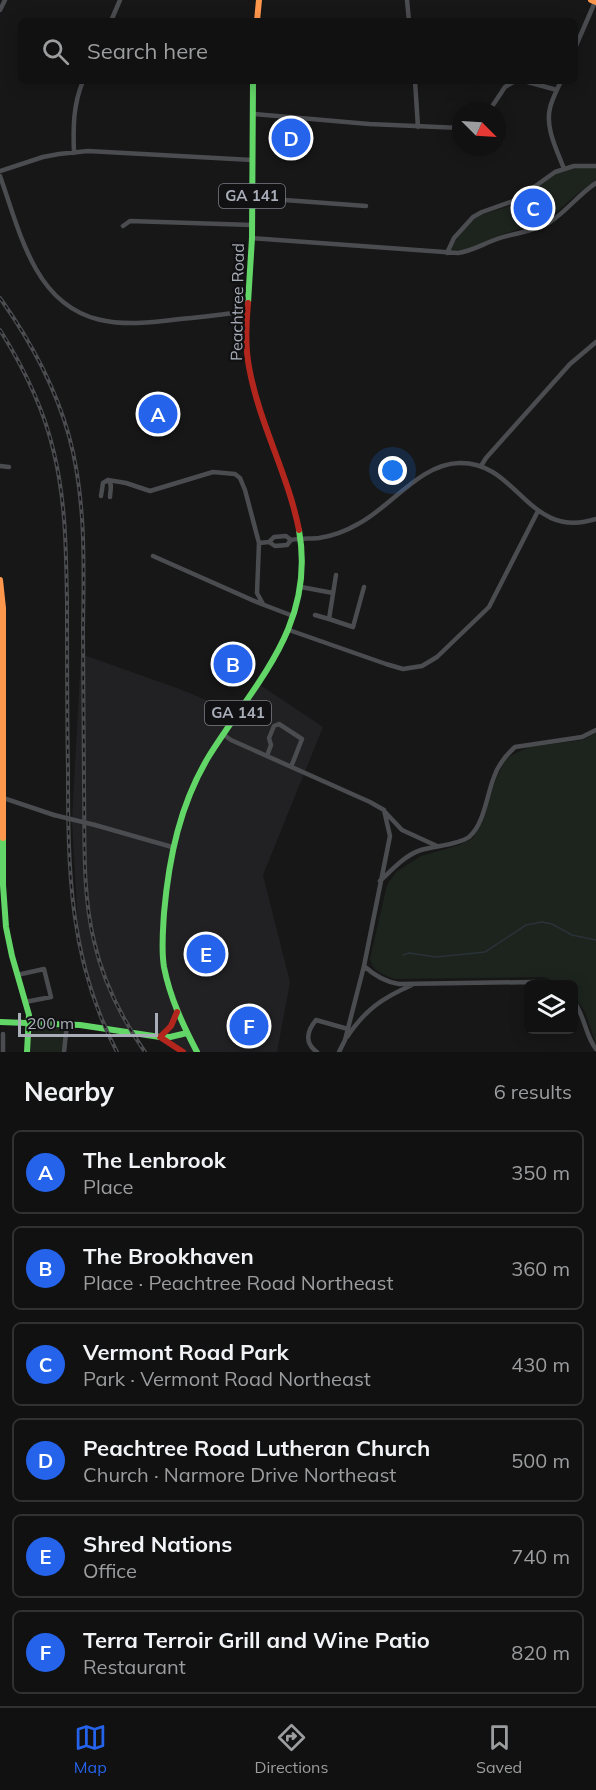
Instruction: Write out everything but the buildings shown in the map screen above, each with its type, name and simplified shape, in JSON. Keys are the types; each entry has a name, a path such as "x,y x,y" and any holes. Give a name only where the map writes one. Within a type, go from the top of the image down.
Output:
{"main road":[{"path":"257,18 259,0"},
{"name":"Peachtree Road","path":"253,84 252,225 247,358 263,421 288,491 301,538 301,586"},
{"path":"0,580 3,608 1,803 3,927 25,1002 29,1023 27,1052"},
{"name":"GA 141","path":"196,1052 177,1012 165,971 162,937 166,882 172,847 190,793 210,755 257,686 289,630 301,586"},
{"path":"160,1037 171,1026 177,1012"},
{"path":"0,1022 67,1024 160,1037 187,1033"},
{"path":"160,1037 183,1052"}],"street":[{"path":"0,10 5,0"},
{"path":"112,18 120,0"},
{"path":"407,0 409,18"},
{"path":"578,41 594,1"},
{"path":"74,153 74,120 82,84"},
{"path":"415,84 418,127"},
{"path":"495,102 505,87 510,84"},
{"path":"535,84 557,90"},
{"path":"560,84 550,107 549,121 564,169"},
{"path":"253,114 452,128"},
{"path":"0,171 43,157 74,153 108,152 253,160"},
{"path":"447,253 454,238 473,217 516,200 547,177 564,169 585,165 596,166"},
{"path":"0,176 37,271 55,294 78,311 102,321 129,324 249,311"},
{"path":"251,238 447,253 468,251 497,239 544,225 596,183"},
{"path":"252,193 264,194 271,199 366,206"},
{"path":"123,226 130,221 252,225"},
{"path":"481,466 570,364 596,342"},
{"path":"269,542 275,546 287,545 291,540 330,536 357,525 421,477 438,467 459,463 481,466 500,476 548,518 570,523 582,523 596,519"},
{"path":"0,466 9,467"},
{"path":"108,480 111,482 110,494 101,494 103,483 108,480 150,491 213,472 235,474 240,477 259,543 257,593 263,604"},
{"path":"289,630 402,669 422,666 437,657 489,607 538,511"},
{"path":"259,543 269,542 274,537 286,536 291,540"},
{"path":"153,556 293,616"},
{"path":"329,619 336,575"},
{"path":"301,586 333,593"},
{"path":"315,615 353,627 364,587"},
{"path":"267,756 271,745 269,738 274,726 279,724 302,739 291,767"},
{"path":"380,881 397,864 417,851 460,842 469,837 480,822 494,776 507,754 515,747 582,736 596,730"},
{"path":"224,735 370,802 384,810 402,830 437,846"},
{"path":"1,803 95,825 172,847"},
{"path":"345,1040 364,966 390,836 384,810"},
{"path":"364,966 376,976 399,984 524,982"},
{"path":"16,975 44,969 51,997 25,1002"},
{"path":"339,1052 358,1021 371,1008 414,984"},
{"path":"578,1007 588,1038 596,1049"},
{"path":"317,1052 311,1048 307,1036 309,1028 316,1020 348,1029"},
{"path":"64,1052 67,1024"},
{"path":"2,1050 3,1034"}],"shaded area":[{"path":"596,167 596,180 546,221 500,235 469,250 452,250 451,248 463,230 479,216 514,203 559,172"},
{"path":"81,654 177,688 238,713 260,685 323,727 263,875 290,982 277,1052 181,1052 163,1040 125,1029 104,1028 80,960 72,822"},
{"path":"596,733 596,1044 585,1012 578,1002 578,980 551,980 544,977 394,979 376,970 370,959 387,885 396,872 421,856 460,845 473,838 482,823 494,784 506,758 529,747 583,740"},
{"path":"67,1024 63,1052 27,1052 30,1026"}],"waterway":[{"path":"403,955 409,953 436,957 485,952 526,925 542,922 552,924 572,935 596,940"}],"railway":[{"path":"0,298 21,330 49,381 57,399 75,459 81,507 83,556 84,845 90,922 108,985 121,1013 145,1052"},
{"path":"0,330 25,374 39,405 50,437 58,472 65,528 68,807 74,914 89,983 101,1018 117,1052"}],"traffic: fast":[{"path":"248,303 252,238 253,84"},
{"path":"197,1052 173,1000 163,960 164,913 173,851 183,812 199,774 278,651 290,624 299,595 302,564 299,530"},
{"path":"3,838 6,927 29,1015 27,1052"},
{"path":"0,1022 80,1025 160,1037 187,1033"}],"traffic: slow":[{"path":"257,18 259,0"},
{"path":"591,0 596,2"},
{"path":"0,580 3,608 3,838"}],"traffic: jam":[{"path":"248,303 246,327 249,367 259,408 288,489 299,530"},
{"path":"177,1012 171,1026 160,1037 183,1052"}],"place":[{"name":"Peachtree Road Lutheran Church","path":"291,138"},
{"name":"Vermont Road Park","path":"533,208"},
{"name":"The Lenbrook","path":"158,414"},
{"name":"The Brookhaven","path":"233,664"},
{"name":"Shred Nations","path":"206,954"},
{"name":"Terra Terroir Grill and Wine Patio","path":"249,1026"}]}
